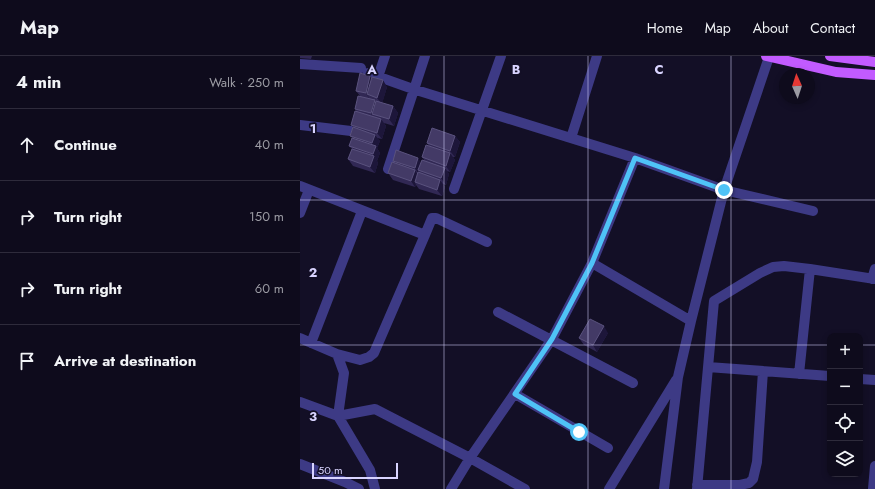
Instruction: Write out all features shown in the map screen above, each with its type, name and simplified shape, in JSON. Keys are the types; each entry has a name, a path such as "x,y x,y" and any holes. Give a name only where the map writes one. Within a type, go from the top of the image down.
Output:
{"main road":[{"path":"830,56 875,62"},
{"path":"767,57 836,72 875,75"}],"street":[{"path":"378,77 384,56"},
{"path":"388,169 425,56"},
{"path":"454,189 501,56"},
{"path":"572,138 597,56"},
{"path":"664,489 678,377 691,321 724,190 767,57"},
{"path":"300,64 364,70 378,77 413,89 635,158 724,190 813,211"},
{"path":"300,125 351,131"},
{"path":"451,489 470,458 552,339 592,263 635,158"},
{"path":"300,213 305,188 425,235"},
{"path":"311,343 362,211"},
{"path":"300,338 337,354 360,360 369,357 374,353 432,218 434,217 487,242"},
{"path":"592,263 691,321"},
{"path":"763,371 757,462 753,479 749,483 740,485 697,487 714,301 760,273 773,267 784,266 810,269 874,279 875,269"},
{"path":"799,374 810,269"},
{"path":"498,312 552,339 633,383"},
{"path":"337,354 344,373 338,416 370,470 376,489"},
{"path":"708,367 827,376"},
{"path":"609,489 678,377"},
{"path":"863,379 875,380"},
{"path":"515,394 608,448"},
{"path":"300,402 338,416 375,409 470,458 525,489"},
{"path":"300,464 359,489"},
{"path":"873,489 875,466"}],"building":[{"path":"360,73 370,76 366,93 356,91"},
{"path":"372,77 383,80 377,98 367,94"},
{"path":"358,96 375,100 371,113 355,109"},
{"path":"376,101 393,106 389,119 372,114"},
{"path":"355,111 381,119 377,133 351,125"},
{"path":"353,127 375,135 372,143 350,136"},
{"path":"432,128 455,136 450,151 427,143"},
{"path":"352,138 376,146 373,154 349,146"},
{"path":"426,145 450,153 446,166 422,157"},
{"path":"352,149 374,156 370,167 348,159"},
{"path":"396,150 418,158 415,168 393,161"},
{"path":"422,160 445,168 441,178 418,170"},
{"path":"392,162 415,170 411,181 388,173"},
{"path":"418,172 440,180 437,190 415,182"},
{"path":"590,319 604,326 593,345 579,338"}],"route":[{"path":"579,432 515,394 552,339 592,263 635,158 724,190"}]}
